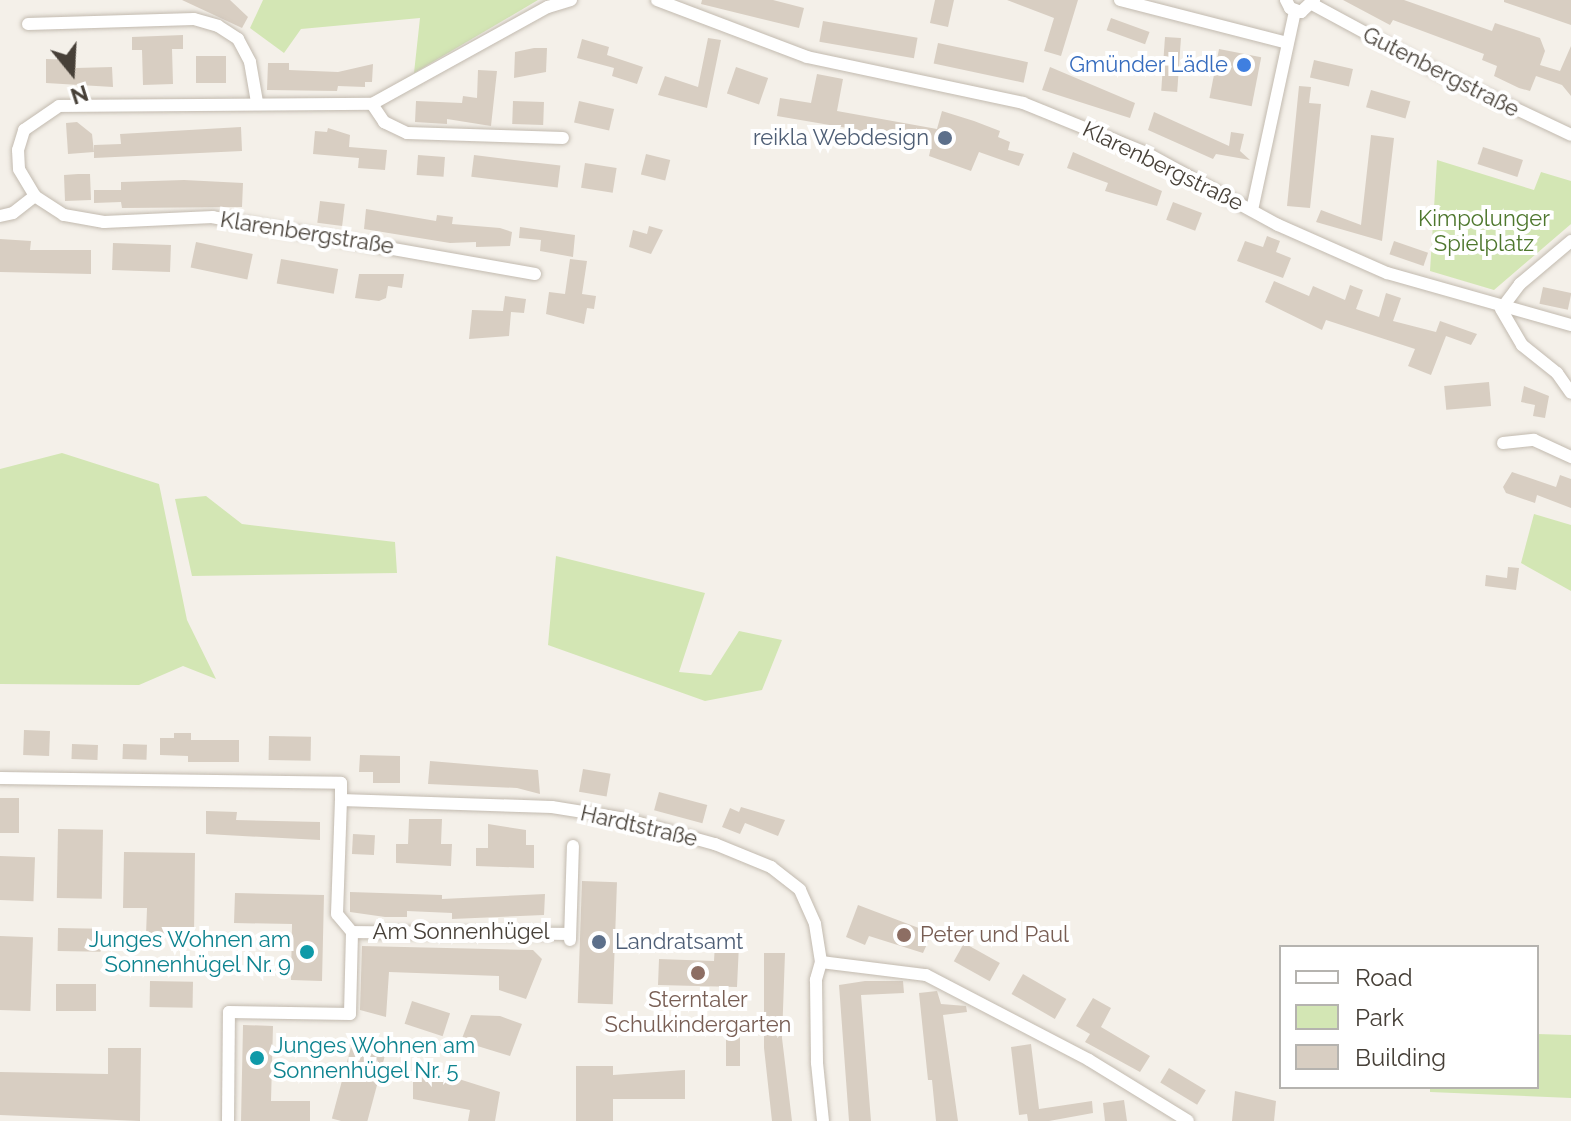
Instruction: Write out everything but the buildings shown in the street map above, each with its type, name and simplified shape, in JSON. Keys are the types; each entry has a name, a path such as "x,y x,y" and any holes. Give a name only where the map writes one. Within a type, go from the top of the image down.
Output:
{"street":[{"path":"0,216 13,213 35,196 19,169 18,150 24,130 59,106 257,102 372,104 548,7 571,0"},
{"name":"Klarenbergstraße","path":"657,0 807,57 1023,103 1146,153 1252,210 1387,273 1501,309 1571,325"},
{"path":"1120,0 1287,43"},
{"path":"1252,210 1295,11 1286,0"},
{"name":"Gutenbergstraße","path":"1295,11 1313,2 1438,72 1571,135"},
{"path":"28,24 194,19 218,26 238,39 250,62 257,102"},
{"path":"372,104 384,122 407,133 563,138"},
{"name":"Klarenbergstraße","path":"35,196 64,215 104,222 213,217 535,274"},
{"path":"1571,241 1565,252 1520,284 1501,309 1522,345 1557,373 1571,393"},
{"path":"1503,443 1534,440 1571,457"},
{"path":"0,778 341,783 341,800"},
{"name":"Am Sonnenhügel","path":"228,1121 229,1012 350,1014 352,932 337,914 341,800"},
{"name":"Hardtstraße","path":"341,800 552,807 621,818 715,844 771,867 800,890 815,924 821,962 816,980 817,1063 823,1121"},
{"name":"Am Sonnenhügel","path":"352,932 570,937 573,846"},
{"path":"821,962 926,975 1089,1060 1188,1121"}],"green space":[{"path":"263,0 538,0 414,73 420,18 301,29 284,53 250,28"},
{"name":"Kimpolunger Spielplatz","path":"1437,160 1534,190 1541,172 1571,181 1571,224 1494,290 1430,271"},
{"path":"62,453 159,484 187,620 216,679 183,666 139,685 0,684 0,469"},
{"path":"206,496 242,524 395,542 397,573 192,576 175,499"},
{"path":"1534,514 1571,525 1571,591 1521,563"},
{"path":"556,556 705,593 679,672 711,675 739,631 782,640 762,690 705,701 548,645"},
{"path":"1539,1034 1571,1035 1571,1098 1430,1092 1430,1089 1539,1089"}],"place":[{"name":"Gmünder Lädle","path":"1244,65"},
{"name":"reikla Webdesign","path":"945,138"},
{"name":"Peter und Paul","path":"904,935"},
{"name":"Landratsamt","path":"599,942"},
{"name":"Junges Wohnen am Sonnenhügel Nr. 9","path":"307,952"},
{"name":"Sterntaler Schulkindergarten","path":"698,973"},
{"name":"Junges Wohnen am Sonnenhügel Nr. 5","path":"257,1058"}]}
